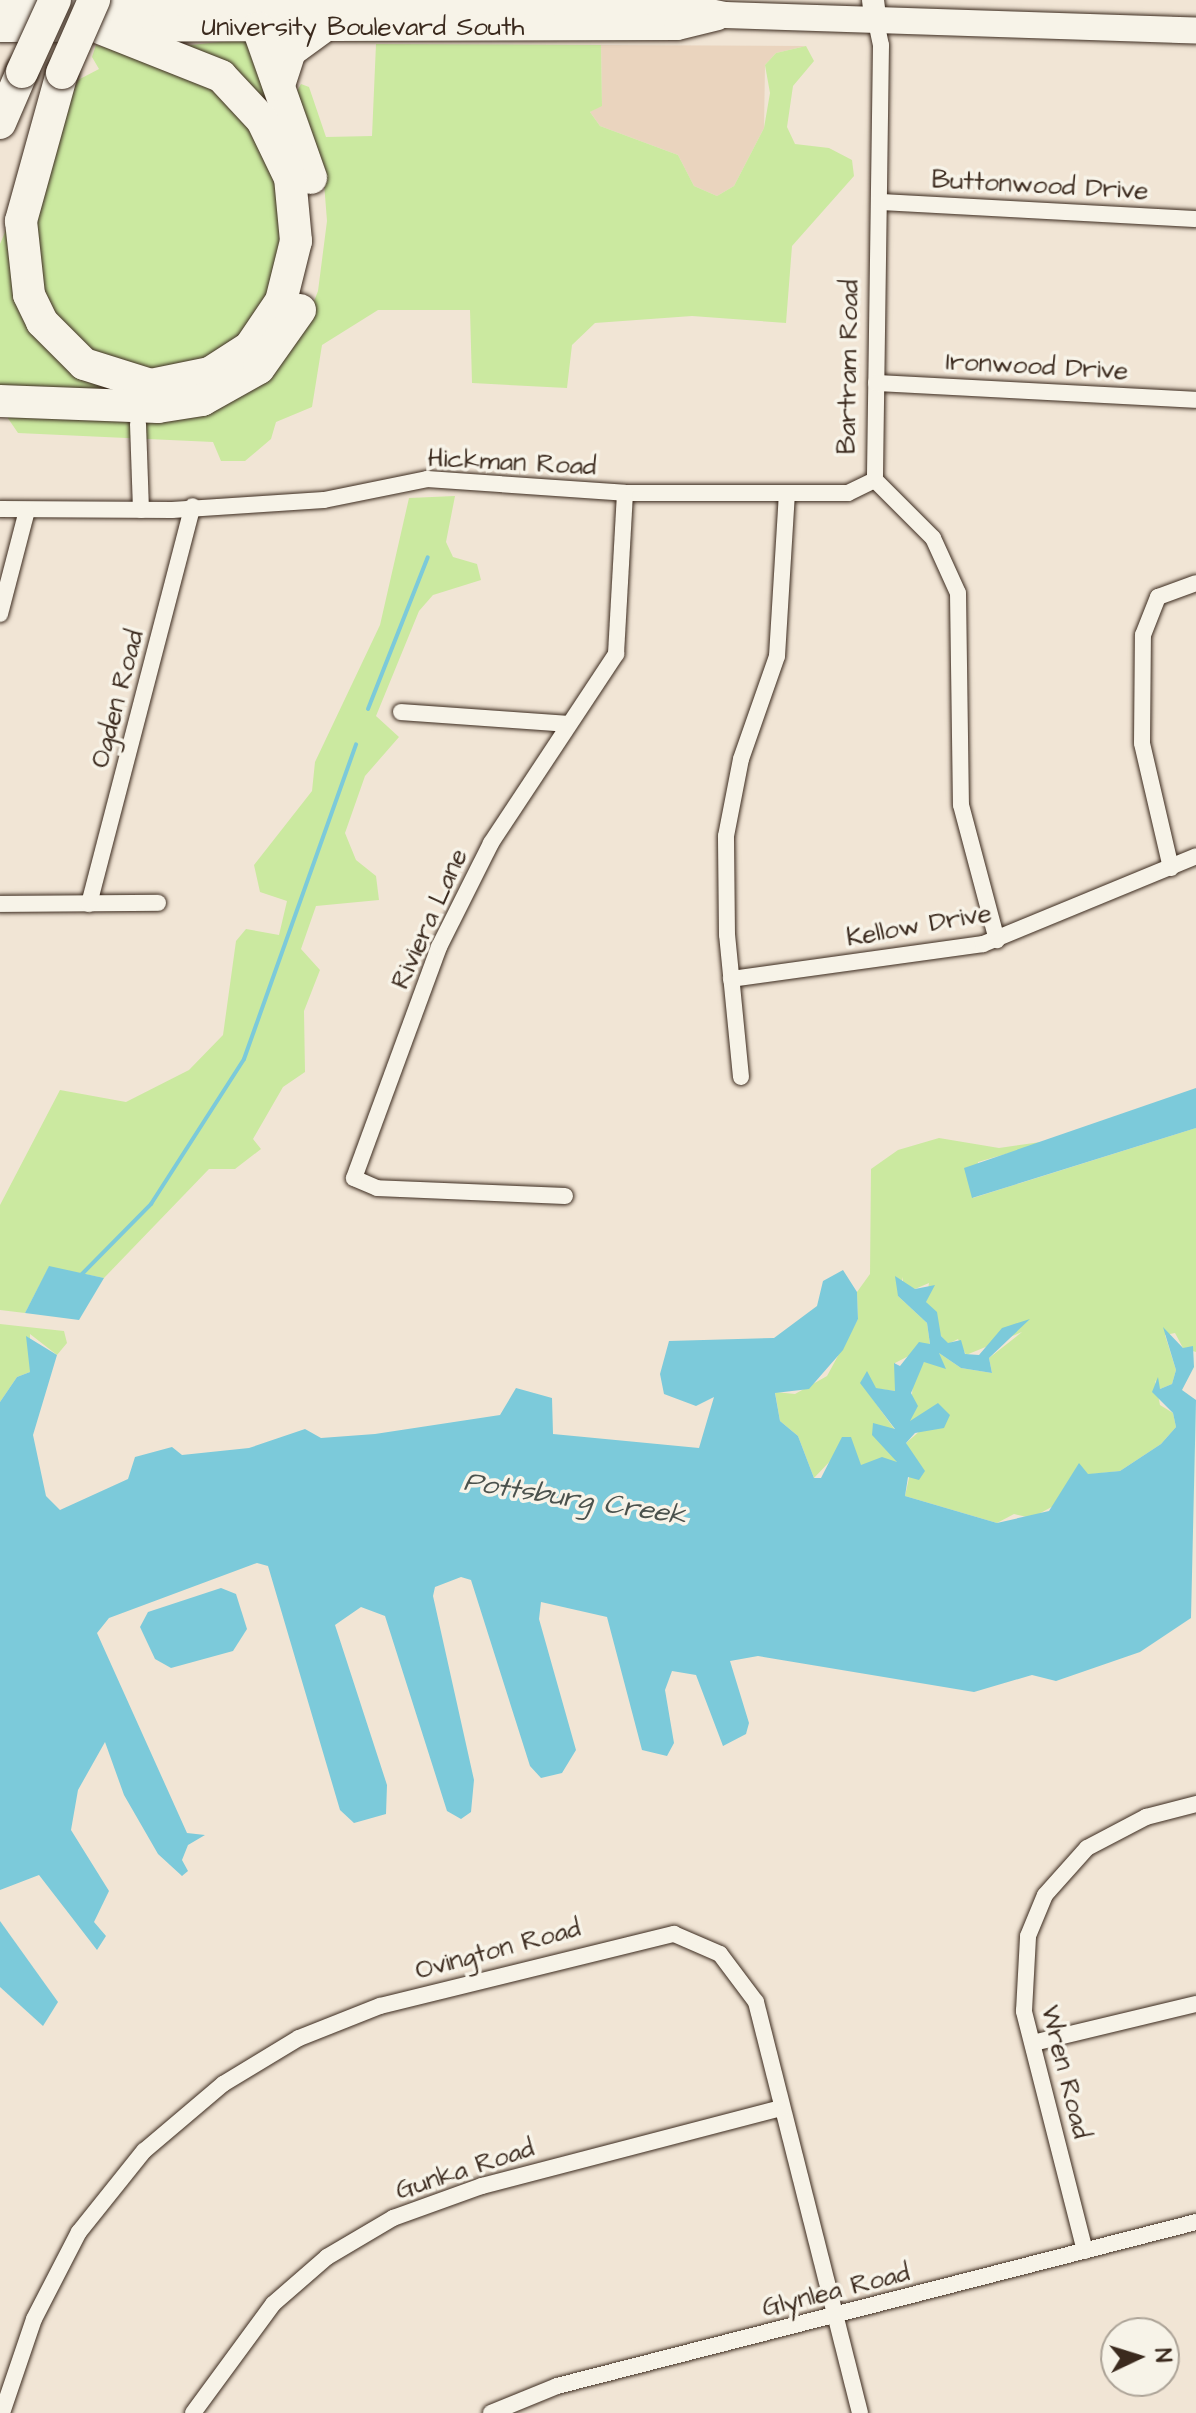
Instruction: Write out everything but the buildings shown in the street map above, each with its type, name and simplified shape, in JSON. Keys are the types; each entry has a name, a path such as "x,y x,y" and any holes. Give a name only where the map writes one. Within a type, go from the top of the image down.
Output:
{"highway":[{"path":"0,123 55,0"},
{"path":"0,401 180,405 241,382 277,351 297,318 317,236 310,172 258,28 236,3"},
{"path":"0,209 62,73 97,14 221,76 262,120 290,178 296,241 281,301 250,347 210,373 151,385 95,369 60,342 29,295 21,221 62,73"},
{"path":"279,85 290,51 322,28"}],"main road":[{"name":"University Boulevard South","path":"0,3 399,1 545,10 677,27 725,15 874,8 1196,31"},
{"name":"University Boulevard South","path":"0,29 97,14 258,28 322,28 545,10"}],"street":[{"name":"Bartram Road","path":"874,8 880,202 875,480 933,538 958,593 961,805 997,940"},
{"name":"Buttonwood Drive","path":"880,202 1196,219"},
{"name":"Ironwood Drive","path":"876,383 1196,400"},
{"path":"138,424 141,510"},
{"name":"Hickman Road","path":"0,509 141,510 324,500 427,479 625,493 848,493 875,480"},
{"name":"Riviera Lane","path":"565,1196 377,1188 354,1178 439,947 491,843 569,724 623,631 625,493"},
{"path":"741,1077 731,979 726,836 741,759 781,634 787,493"},
{"name":"Ogden Road","path":"89,904 193,506"},
{"path":"0,614 27,510"},
{"path":"1171,868 1142,743 1143,635 1158,597 1196,583"},
{"path":"401,712 569,724"},
{"name":"Kellow Drive","path":"731,979 997,940 1196,856"},
{"path":"0,904 158,903"},
{"name":"Wren Road","path":"1085,2251 1033,2043 1024,1962 1045,1895 1063,1869 1110,1833 1196,1804"},
{"name":"Ovington Road","path":"2,2413 64,2258 131,2165 223,2084 342,2019 674,1934 720,1954 739,1973 756,2002 860,2413"},
{"path":"1033,2043 1196,2004"},
{"name":"Gunka Road","path":"193,2413 273,2304 327,2257 393,2218 482,2186 781,2108"},
{"name":"Glynlea Road","path":"491,2413 557,2386 1196,2222"}],"shaded area":[{"path":"601,45 806,46 776,53 765,65 764,128 734,186 717,196 694,186 678,155 600,126 590,112 602,105"}],"green space":[{"path":"255,38 294,145 182,46"},
{"path":"376,44 601,45 602,106 590,112 600,126 678,155 694,186 717,196 734,186 764,128 770,93 765,65 776,53 806,46 814,61 793,86 787,127 795,144 829,148 852,160 854,176 792,246 786,323 692,316 595,323 572,345 567,388 472,383 470,310 378,310 322,345 312,407 276,422 271,439 245,461 221,461 213,442 18,433 3,411 143,417 302,332 318,291 327,221 324,183 296,93 301,84 309,87 326,137 372,136"},
{"path":"96,45 201,71 278,162 283,278 222,359 122,373 60,332 27,257 44,152 78,80 99,69 92,57"},
{"path":"9,223 22,295 134,389 0,392 0,244"},
{"path":"455,496 446,542 453,557 477,564 481,580 433,595 419,611 376,716 399,737 365,776 345,833 356,860 376,876 379,900 316,906 301,949 320,970 304,1011 305,1072 283,1087 253,1139 261,1149 235,1169 209,1169 104,1278 49,1267 25,1313 0,1310 0,1205 60,1090 126,1102 189,1070 223,1035 236,941 246,929 279,935 287,901 260,892 254,865 312,791 315,762 380,625 409,498"},
{"path":"1196,1128 1196,1352 1183,1348 1175,1333 1165,1335 1176,1370 1172,1384 1160,1389 1155,1380 1160,1405 1173,1413 1176,1427 1161,1444 1120,1471 1074,1476 1061,1502 1031,1518 1014,1514 997,1523 905,1496 913,1460 906,1443 943,1411 910,1422 913,1381 924,1362 939,1353 961,1368 992,1373 989,1358 1022,1332 966,1355 958,1339 948,1344 941,1336 926,1302 929,1283 915,1289 903,1286 903,1277 898,1296 927,1323 930,1345 895,1363 895,1391 864,1387 895,1430 881,1429 897,1462 861,1465 834,1457 814,1478 798,1436 780,1421 775,1392 795,1394 827,1376 858,1319 857,1292 870,1274 871,1169 898,1150 939,1138 999,1148 1055,1140 978,1162 973,1198"},
{"path":"0,1324 64,1331 67,1343 57,1355 30,1334 30,1372 17,1377 0,1402"}],"water":[{"path":"1196,1088 1196,1128 972,1198 964,1168"},
{"path":"49,1266 104,1278 79,1320 25,1313"},
{"name":"Pottsburg Creek","path":"843,1270 857,1292 858,1319 843,1350 809,1389 775,1393 780,1421 798,1436 814,1478 821,1478 842,1437 851,1437 861,1465 882,1457 897,1462 872,1435 873,1423 895,1429 860,1383 867,1371 876,1388 895,1391 894,1363 900,1366 919,1342 930,1344 927,1323 898,1296 895,1276 915,1289 935,1285 926,1302 937,1312 941,1336 948,1343 961,1340 965,1354 979,1355 1002,1328 1030,1319 989,1358 992,1373 961,1368 939,1353 946,1369 924,1362 911,1393 918,1406 910,1421 938,1403 950,1415 944,1428 915,1433 906,1443 925,1471 919,1480 908,1477 905,1496 997,1523 1049,1511 1079,1463 1088,1474 1120,1471 1161,1444 1176,1427 1173,1413 1152,1392 1158,1377 1160,1389 1172,1384 1176,1370 1163,1327 1183,1348 1193,1346 1194,1367 1182,1390 1196,1400 1191,1618 1140,1652 1056,1681 1032,1675 974,1692 758,1656 730,1661 749,1723 746,1734 723,1746 696,1675 672,1671 665,1690 674,1743 667,1756 642,1750 607,1617 541,1602 539,1619 576,1750 562,1773 541,1778 530,1766 471,1580 461,1577 435,1587 433,1596 474,1780 471,1812 461,1819 447,1811 385,1616 361,1607 335,1625 387,1785 386,1814 354,1823 340,1810 268,1566 257,1563 109,1618 97,1633 187,1833 205,1835 188,1845 182,1860 188,1871 182,1876 158,1854 124,1795 105,1742 78,1790 71,1830 109,1891 94,1922 106,1936 97,1950 39,1875 0,1890 0,1402 17,1377 30,1372 26,1336 57,1355 33,1435 46,1496 60,1510 128,1479 135,1457 172,1447 182,1455 249,1448 305,1429 321,1438 375,1434 500,1415 516,1388 552,1398 553,1434 699,1448 714,1397 696,1406 664,1394 660,1374 669,1341 774,1338 817,1306 823,1281"},
{"path":"221,1588 236,1594 247,1629 233,1651 171,1668 155,1659 140,1627 148,1612"},
{"path":"0,1921 58,2002 43,2026 0,1987"}],"waterway":[{"path":"368,709 428,557"},
{"path":"81,1275 151,1204 244,1059 356,744"}]}
